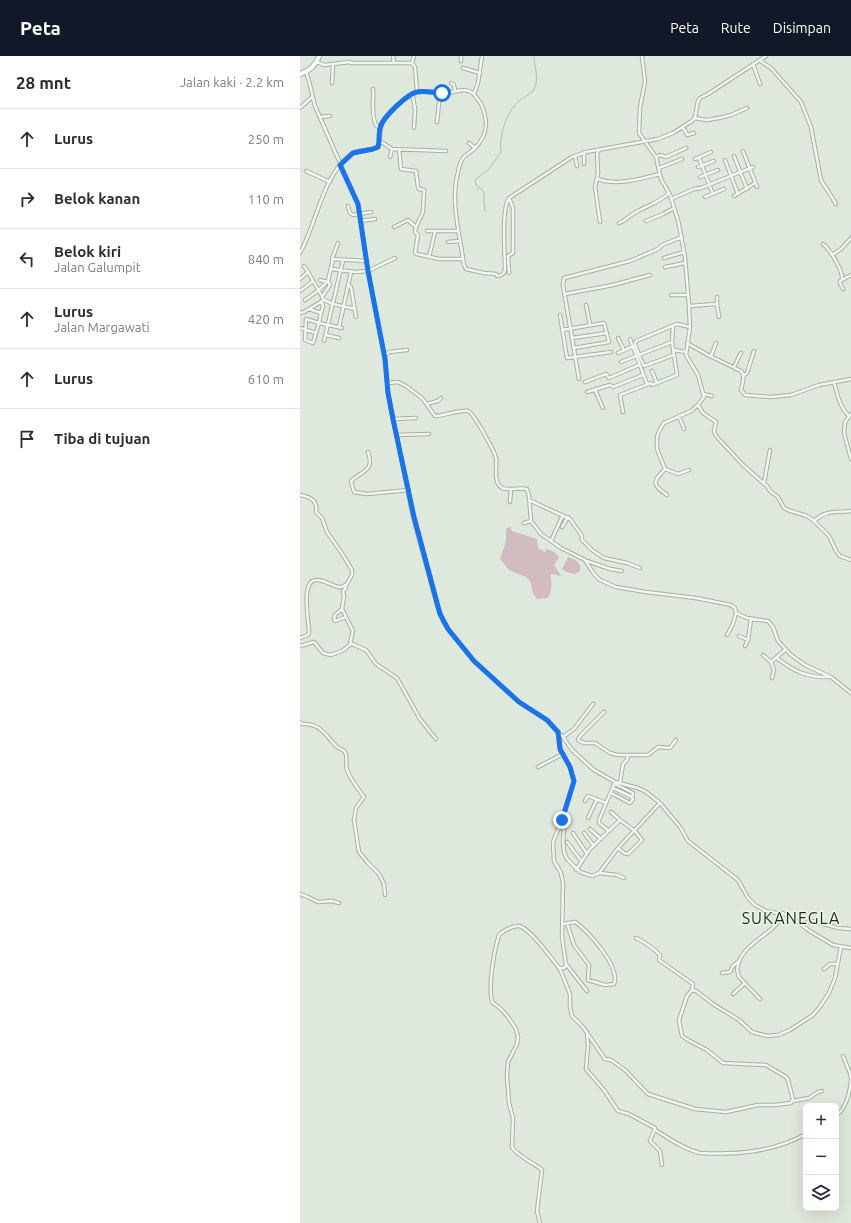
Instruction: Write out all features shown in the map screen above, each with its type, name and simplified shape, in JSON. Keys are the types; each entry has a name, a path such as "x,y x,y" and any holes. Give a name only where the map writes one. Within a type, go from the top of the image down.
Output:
{"main road":[{"path":"300,74 306,72 316,62 319,56"}],"street":[{"path":"393,56 394,63"},
{"path":"414,56 412,64 415,68 417,92"},
{"path":"461,56 461,61"},
{"path":"474,94 480,73 482,56"},
{"path":"641,56 645,82 640,107 639,133 656,157 660,174 671,199 682,237 686,263 690,327 686,352 688,359 698,375 704,394 704,397 698,405 664,423 658,433 657,451 666,469 678,474 689,470"},
{"path":"300,253 313,225 320,203 330,182 341,166 353,153 376,148 381,142 380,128 386,116 417,92 440,95 455,91 467,90 474,94 483,108 486,126 485,135 463,158 456,179 456,231 462,258 467,269 498,275 503,274 505,270 504,213 507,201 548,171 575,157 599,150 645,142 683,129 694,118 700,98 766,56"},
{"path":"759,60 771,68 802,102 811,126 821,180 836,204"},
{"path":"316,62 324,65 350,62 412,64"},
{"path":"332,83 333,64"},
{"path":"753,64 760,84"},
{"path":"463,68 480,73"},
{"path":"306,72 312,97 354,195 360,214 393,419 415,523 443,621 474,661 527,708 547,720 572,750 594,770 633,793 633,799 630,802 611,793"},
{"path":"451,83 454,85 455,91"},
{"path":"373,89 375,120 377,126 380,128"},
{"path":"437,122 440,95"},
{"path":"411,96 414,102 414,128"},
{"path":"300,108 312,97"},
{"path":"694,118 708,120 719,118 731,115 747,108"},
{"path":"320,117 330,116"},
{"path":"683,129 687,135 694,133"},
{"path":"381,142 392,148 399,149 446,151"},
{"path":"469,143 474,147"},
{"path":"390,157 392,148"},
{"path":"656,157 660,155 666,157 686,148"},
{"path":"399,149 401,169 416,171 418,187 419,189 424,190 423,211 416,227 415,232 418,235 414,252 421,256 441,259 462,258"},
{"path":"599,150 597,154 598,173 595,187 600,222"},
{"path":"725,160 736,195 756,185 751,168 743,151"},
{"path":"695,159 711,152"},
{"path":"584,154 584,164"},
{"path":"734,156 747,189"},
{"path":"575,157 577,166"},
{"path":"699,158 713,194"},
{"path":"659,168 682,159"},
{"path":"698,167 714,161"},
{"path":"671,199 751,168"},
{"path":"700,177 718,170"},
{"path":"306,171 330,182"},
{"path":"596,179 606,182 623,182 660,174"},
{"path":"705,197 724,189"},
{"path":"620,223 627,220 639,210 658,202 669,194"},
{"path":"509,273 508,256 513,254 513,208 510,200"},
{"path":"348,206 350,214 353,215 371,212"},
{"path":"646,221 674,208"},
{"path":"360,221 375,219"},
{"path":"394,227 408,220 416,227"},
{"path":"427,231 456,231"},
{"path":"429,257 435,232"},
{"path":"579,379 563,285 564,278 630,261 682,237"},
{"path":"832,255 840,250 851,238"},
{"path":"448,242 458,241"},
{"path":"305,300 327,282 333,259 332,257 338,243"},
{"path":"823,244 828,248 842,274 842,279 839,282 843,289"},
{"path":"664,258 684,252"},
{"path":"331,269 351,272 368,271 394,258"},
{"path":"333,259 367,261"},
{"path":"324,341 343,260"},
{"path":"665,267 686,263"},
{"path":"304,266 319,290 323,301 319,323 312,343 305,340 306,319 304,312"},
{"path":"300,279 308,272"},
{"path":"306,319 340,327 351,272"},
{"path":"565,294 585,292 650,275"},
{"path":"842,279 851,275"},
{"path":"320,280 327,282 330,285 322,297"},
{"path":"300,291 313,281"},
{"path":"348,285 351,287 356,317"},
{"path":"671,295 688,295"},
{"path":"717,297 719,317"},
{"path":"300,313 323,301 355,309"},
{"path":"689,306 717,304"},
{"path":"586,305 590,325"},
{"path":"309,309 321,313"},
{"path":"560,315 566,357 568,359 611,352"},
{"path":"562,330 604,323 608,342 574,348"},
{"path":"674,355 644,366 636,341 678,324 690,327"},
{"path":"623,412 620,395 647,384 651,383 652,385 677,375 672,342 673,326"},
{"path":"300,328 316,333"},
{"path":"572,338 607,333"},
{"path":"326,335 339,338"},
{"path":"618,338 624,350"},
{"path":"630,338 647,384"},
{"path":"640,355 672,342"},
{"path":"687,343 741,371 744,376"},
{"path":"711,356 716,344"},
{"path":"618,353 634,346"},
{"path":"384,356 389,352 407,350"},
{"path":"673,350 686,352"},
{"path":"754,351 741,388 742,394 745,395 758,397 791,395 816,386 851,379"},
{"path":"734,367 740,353"},
{"path":"621,362 636,356"},
{"path":"585,382 606,374 610,378 639,365"},
{"path":"652,371 657,383"},
{"path":"587,392 610,385 613,387 643,375"},
{"path":"834,382 838,398 845,412 850,415 845,422 844,433 851,459"},
{"path":"388,383 402,384 423,399 434,416 466,410 470,411 483,431 496,456 496,478 498,483 503,488 526,488 528,491 531,521 541,534 562,548 586,561 610,569 622,571"},
{"path":"595,390 603,408"},
{"path":"704,394 712,396"},
{"path":"426,404 438,401 441,398"},
{"path":"698,405 703,413 716,422 714,431 716,436 743,465 778,497 786,510 807,516 814,521 829,536 840,556 851,560"},
{"path":"679,416 684,429"},
{"path":"393,419 416,418"},
{"path":"397,435 429,434"},
{"path":"764,483 770,450"},
{"path":"368,452 370,463 366,470 351,481 354,492 367,494 409,490"},
{"path":"666,469 656,478 655,483 667,496"},
{"path":"510,489 510,502"},
{"path":"300,495 308,497 317,506 316,512 322,518 327,532 352,570 352,574 346,588 343,591 344,596 342,608 353,631 350,641 351,644"},
{"path":"529,500 568,517 573,521 582,536 582,540 595,553 607,560 627,563 640,568"},
{"path":"814,521 827,513 834,511 851,511"},
{"path":"551,541 563,515"},
{"path":"562,527 568,517"},
{"path":"524,524 531,521"},
{"path":"586,561 598,578 610,585 731,605 736,609 736,613 733,624 727,635"},
{"path":"300,638 308,635 309,633 304,600 304,591 307,584 310,581 317,580 338,587 346,585"},
{"path":"342,608 335,615 334,619 337,622 346,617"},
{"path":"736,613 751,619 771,623 778,641 790,655 806,665 831,677 851,693"},
{"path":"745,646 748,640 751,619"},
{"path":"739,636 748,640"},
{"path":"300,646 314,642 323,652 331,656 342,651 351,644"},
{"path":"351,644 364,650 376,664 398,678 420,719 436,739"},
{"path":"771,662 786,650"},
{"path":"763,655 771,662 774,670 772,678"},
{"path":"777,658 789,668 801,673 814,677 831,677"},
{"path":"562,737 574,729 593,704"},
{"path":"604,712 581,735 579,740 584,743 595,743 613,754 628,756 648,755 658,747 670,748 676,740"},
{"path":"300,722 302,724 316,726 346,754 347,770 356,787 364,797 356,808 354,820 359,852 379,874 384,884 384,896"},
{"path":"558,732 560,746 570,767 574,781 565,811 553,842 554,861 561,873 563,883 562,936 566,964 587,991"},
{"path":"538,767 563,754"},
{"path":"620,783 623,764 627,760 628,756"},
{"path":"615,783 638,788 646,792 660,803 680,827 688,841 738,880 748,898 755,905 766,911 783,914 826,942 840,947 851,948"},
{"path":"609,831 599,821 615,783"},
{"path":"613,788 632,797"},
{"path":"585,801 588,796 606,803"},
{"path":"588,818 597,799"},
{"path":"599,873 618,848 635,832 660,803"},
{"path":"565,811 563,841 564,852 567,859 576,870 590,876 599,873 617,875 624,878"},
{"path":"611,812 642,839 641,842 628,854 624,853 618,848"},
{"path":"576,870 594,846 620,820"},
{"path":"590,829 601,839"},
{"path":"573,833 588,854"},
{"path":"584,833 594,846"},
{"path":"567,842 582,862"},
{"path":"300,894 308,896 318,902 332,901 339,904"},
{"path":"760,999 737,973 737,969 743,954 752,944 770,931 780,920 783,914"},
{"path":"563,924 574,921 582,926 605,954 614,976 614,984 606,985 588,980 589,965 574,945 567,923"},
{"path":"800,924 813,921 841,929 851,929"},
{"path":"540,1223 537,1211 542,1170 514,1151 512,1147 513,1118 509,1103 507,1076 508,1062 517,1044 518,1034 504,1011 492,1002 490,995 493,961 499,935 512,928 522,927 540,943 560,969 570,994 572,1016 587,1032 605,1059 611,1060 625,1070 648,1094 676,1104 687,1106 695,1110 726,1112 758,1105 791,1103 793,1101 809,1098 822,1091"},
{"path":"636,938 642,940 660,955 659,960 666,966 693,984 692,990 686,996 679,1020 682,1036 707,1050 724,1064 766,1066 786,1077 793,1101"},
{"path":"692,990 696,991 713,1004 739,1020 752,1032 767,1036 778,1035 790,1030 813,1015 820,1008 835,978 840,947"},
{"path":"722,973 730,972 733,966 740,960"},
{"path":"560,969 565,968 566,964"},
{"path":"824,969 830,964 838,964"},
{"path":"733,994 745,983"},
{"path":"587,1032 587,1069 604,1090 618,1111 630,1114 692,1151 700,1154 754,1152 783,1144 803,1135"},
{"path":"839,1112 845,1103 851,1079 843,1056"},
{"path":"655,1130 650,1142 660,1151 662,1165"}],"shaded area":[{"path":"510,527 512,531 537,539 538,548 545,552 547,549 554,552 559,557 554,565 561,576 551,574 551,590 547,598 537,599 533,593 530,581 526,577 509,570 500,559 506,541 506,529"},
{"path":"568,557 577,561 580,565 580,571 575,574 562,569"}],"waterway":[{"path":"485,211 484,192 476,185 475,180 489,169 501,152 502,132 510,111 519,101 534,89 537,79 534,56"}],"district":[{"name":"SUKANEGLA","path":"791,918"}],"route":[{"path":"442,93 426,91 413,93 384,119 380,127 378,147 356,151 340,165 358,204 368,271 385,359 388,393 393,419 416,528 422,544 440,614 448,629 474,661 519,702 547,720 558,732 560,738 560,749 570,767 574,781 562,820"}]}
